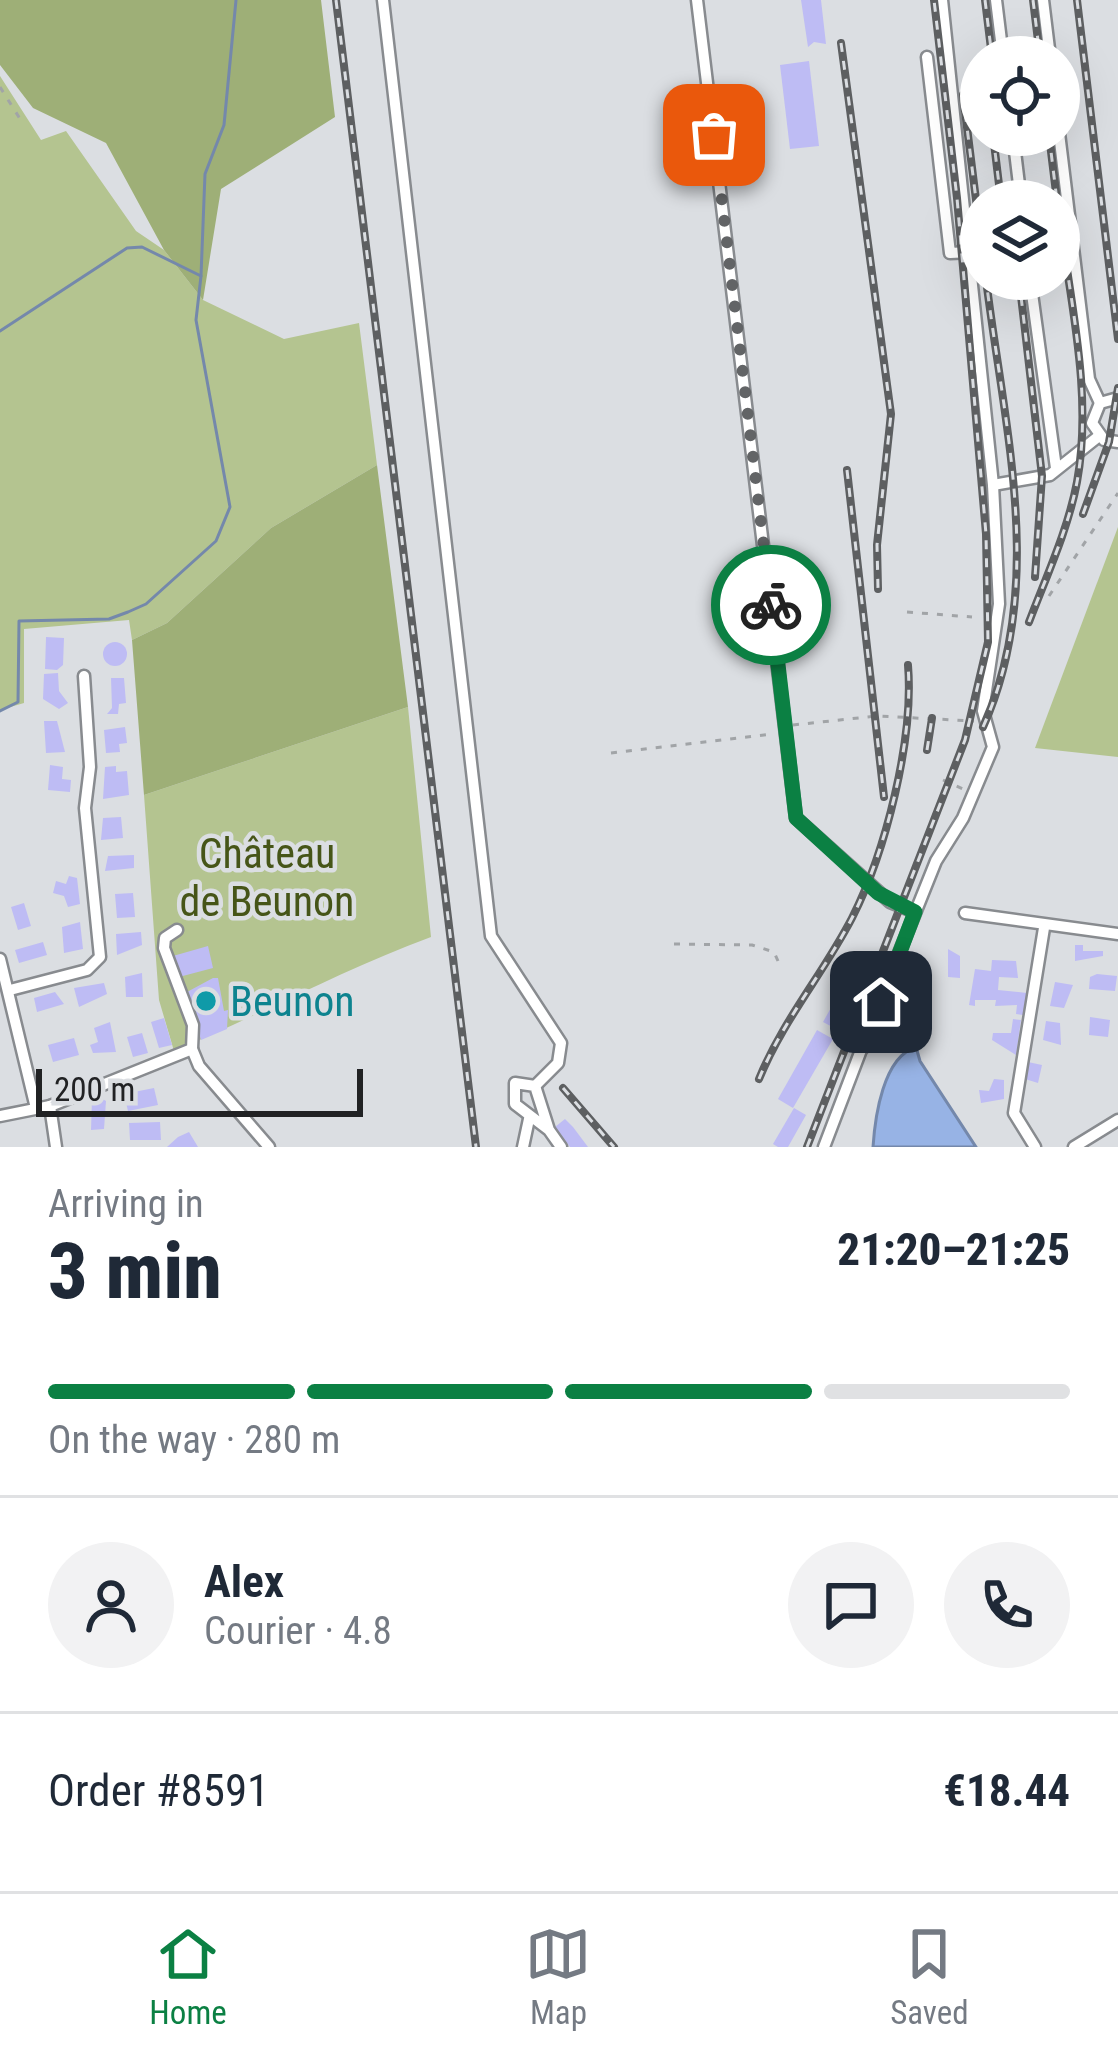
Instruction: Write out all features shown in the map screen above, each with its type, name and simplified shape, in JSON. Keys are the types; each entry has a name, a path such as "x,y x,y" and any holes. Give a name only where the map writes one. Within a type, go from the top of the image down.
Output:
{"street":[{"path":"383,0 491,936 561,1043 558,1063 535,1086"},
{"path":"698,0 796,818 878,893 915,912"},
{"path":"942,0 963,180"},
{"path":"996,0 1000,36"},
{"path":"1043,0 1047,36"},
{"path":"927,57 950,253 960,253"},
{"path":"1062,156 1089,379 1100,403 1092,423 1100,436 1118,442"},
{"path":"824,1147 861,1050 873,1038 915,912 974,795 993,746 985,718 999,604 994,485 976,300"},
{"path":"1033,300 1056,468"},
{"path":"1100,403 1118,398"},
{"path":"994,485 1046,476 1100,436"},
{"path":"10,990 87,970 100,957 85,808 90,767 84,676"},
{"path":"965,914 1044,928 1118,934"},
{"path":"1035,1147 1014,1112 1044,928"},
{"path":"177,930 165,938 164,948 193,1025 192,1049 200,1066 269,1147"},
{"path":"0,959 36,1108"},
{"path":"0,1116 50,1106 192,1049"},
{"path":"549,1130 529,1119 512,1092 523,1080 535,1086 549,1130 561,1147"},
{"path":"50,1106 56,1147"},
{"path":"523,1147 529,1119"},
{"path":"1074,1147 1118,1120"}],"path":[{"path":"0,87 22,122"},
{"path":"1049,596 1118,494"},
{"path":"907,612 972,617"},
{"path":"611,753 877,716 981,723 985,718"},
{"path":"943,780 974,795"},
{"path":"674,944 758,946 774,952 778,961"}],"green space":[{"path":"0,0 321,0 335,117 221,189 203,300 164,250 106,143 33,108 0,65"},
{"path":"0,76 41,140 66,131 136,231 164,250 203,300 284,339 359,323 377,465 271,528 167,623 132,640 129,620 24,629 24,703 0,710"},
{"path":"377,465 408,707 144,795 132,640 167,623 271,528"},
{"path":"1118,527 1118,757 1035,748"},
{"name":"Château de Beunon","path":"408,707 431,937 174,1051 159,1000 144,795"}],"water":[{"path":"916,1047 920,1061 976,1147 873,1147 888,1075"}],"building":[{"path":"801,0 821,0 826,44 814,42 808,47"},
{"path":"809,61 819,146 790,149 780,65"},
{"path":"46,637 64,638 63,665 57,670 45,669"},
{"path":"115,642 127,654 115,666 103,654"},
{"path":"58,673 59,691 68,703 59,709 43,699 44,674"},
{"path":"111,678 124,678 126,703 119,704 118,714 107,714 112,708"},
{"path":"44,721 57,721 65,752 46,753"},
{"path":"125,727 127,743 119,744 120,752 106,753 104,730"},
{"path":"50,765 63,767 62,779 71,780 70,792 48,790"},
{"path":"116,766 116,772 127,771 129,795 103,799 105,767"},
{"path":"121,817 123,838 101,840 103,818"},
{"path":"134,855 134,868 105,871 108,856"},
{"path":"69,876 77,878 80,904 68,907 64,896 53,893 56,881 66,884"},
{"path":"133,893 135,917 117,918 115,894"},
{"path":"24,903 31,926 18,930 11,907"},
{"path":"80,922 83,949 64,953 62,927"},
{"path":"141,932 142,945 117,955 116,934"},
{"path":"43,942 47,955 19,963 15,950"},
{"path":"1075,945 1083,945 1083,951 1103,951 1103,956 1075,961"},
{"path":"208,946 213,968 179,977 173,956"},
{"path":"948,949 960,956 960,978 948,977"},
{"path":"992,960 1016,961 1018,978 999,977 998,990 1027,993 1023,1015 1016,1014 1017,1005 995,1006 996,1000 975,1000 975,1006 969,1005 975,969 991,971"},
{"path":"142,973 143,997 126,997 125,977"},
{"path":"1117,976 1115,991 1089,989 1090,977"},
{"name":"Beunon","path":"218,978 224,1011 228,1010 227,1029 201,1040 187,992"},
{"path":"1055,982 1073,985 1064,1008 1050,1006"},
{"path":"104,983 107,994 79,1007 74,988"},
{"path":"55,992 64,1004 37,1012 34,998"},
{"path":"832,1006 847,1014 838,1030 823,1022"},
{"path":"1090,1017 1110,1020 1108,1037 1089,1035"},
{"path":"164,1018 172,1045 159,1048 151,1022"},
{"path":"1013,1019 1021,1020 1016,1055 992,1040 993,1033 1011,1033"},
{"path":"1046,1021 1060,1023 1061,1045 1043,1040"},
{"path":"110,1022 116,1052 93,1053 90,1045 98,1042 94,1028"},
{"path":"817,1030 833,1039 793,1108 778,1099"},
{"path":"142,1033 148,1053 133,1057 127,1037"},
{"path":"74,1038 79,1055 53,1062 48,1045"},
{"path":"1028,1062 1042,1065 1038,1083 1025,1079"},
{"path":"994,1079 1004,1080 1004,1099 981,1103 979,1090 989,1091"},
{"path":"154,1088 158,1105 128,1111 124,1094"},
{"path":"92,1099 106,1101 104,1129 91,1130"},
{"path":"794,1108 806,1115 788,1147 778,1147 773,1144"},
{"path":"565,1119 588,1147 570,1147 555,1127"},
{"path":"160,1122 161,1140 130,1140 129,1123"},
{"path":"189,1132 198,1147 167,1147 178,1137"}],"waterway":[{"path":"0,331 127,248 142,247 201,276 205,174 224,125 236,0"},
{"path":"0,711 18,702 19,621 109,619 128,612 146,604 216,541 230,507 196,320 201,276"}],"railway":[{"path":"336,0 476,1147"},
{"path":"807,1147 965,740 988,642 986,534 957,198 934,0"},
{"path":"985,0 989,36"},
{"path":"1033,0 1037,36"},
{"path":"1077,0 1118,339"},
{"path":"841,43 891,414 877,545 878,589"},
{"path":"971,156 974,180"},
{"path":"996,156 998,180"},
{"path":"1052,156 1054,180"},
{"path":"983,727 1002,673 1017,562 1010,449 989,300"},
{"path":"1021,300 1042,476 1035,577"},
{"path":"1029,622 1077,482 1081,382 1071,300"},
{"path":"1083,514 1109,442 1118,388"},
{"path":"847,470 884,797"},
{"path":"759,1079 852,918 876,861 902,760 908,665"},
{"path":"927,750 932,718"},
{"path":"563,1088 614,1147"}],"way so far":[{"path":"714,135 771,605"}],"place":[{"name":"Beunon","path":"206,1001"}],"route":[{"path":"771,605 796,818 878,893 915,912 881,1002"}]}
